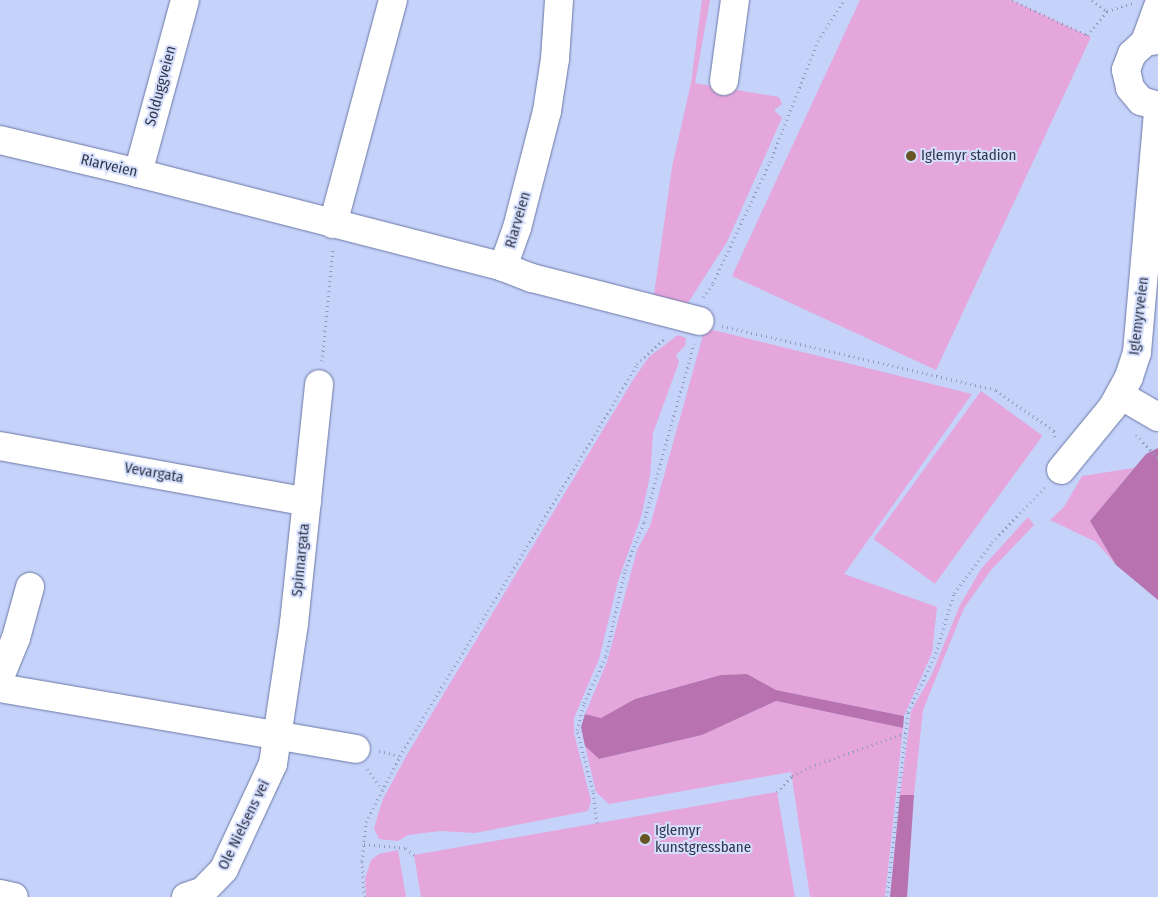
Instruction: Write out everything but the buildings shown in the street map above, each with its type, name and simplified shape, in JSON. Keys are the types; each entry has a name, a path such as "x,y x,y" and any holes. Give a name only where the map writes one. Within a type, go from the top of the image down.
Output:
{"street":[{"name":"Solduggveien","path":"138,173 185,0"},
{"path":"333,224 393,0"},
{"name":"Riarveien","path":"0,140 138,173 503,267 517,228 547,111 559,0"},
{"path":"724,81 735,0"},
{"path":"1158,6 1152,41 1132,54 1126,70 1130,88 1141,101 1158,106"},
{"name":"Iglemyrveien","path":"1061,470 1120,395 1137,352 1158,110"},
{"path":"503,267 532,278 694,320"},
{"name":"Spinnargata","path":"278,736 307,502 319,384"},
{"path":"1120,395 1158,417"},
{"name":"Vevargata","path":"0,446 307,502"},
{"path":"0,677 16,638 30,587"},
{"path":"0,688 356,749"},
{"name":"Ole Nielsens vei","path":"186,897 203,891 224,869 273,764 278,736"},
{"path":"0,894 14,897"}],"path":[{"path":"597,823 593,791 577,730 584,703 606,656 625,570 644,522 694,320 770,162 818,41 844,0"},
{"path":"1012,0 1087,35 1107,11 1142,0"},
{"path":"1092,0 1107,11"},
{"path":"319,384 333,255 333,224"},
{"path":"694,320 996,390 1054,431 1061,470 992,542 954,593 936,653 908,712 887,897"},
{"path":"364,897 366,822 400,756 637,364 694,320"},
{"path":"777,792 792,776 815,765 905,733"},
{"path":"364,844 406,848 414,855"}],"shaded area":[{"path":"702,0 710,0 695,83 779,97 782,104 774,110 782,118 727,242 686,306 653,302 672,167 691,83"},
{"name":"Iglemyr stadion","path":"860,0 1011,0 1091,37 936,370 732,276"},
{"path":"705,328 972,394 844,574 937,607 932,653 904,716 776,690 747,674 721,675 635,699 601,718 585,714 607,662 637,550 650,526"},
{"path":"678,335 686,338 685,346 676,355 679,362 653,433 650,476 641,517 618,581 599,659 574,718 574,733 591,801 588,811 475,833 440,831 408,835 398,841 379,839 374,828 383,799 408,753 633,380 649,357"},
{"path":"981,391 1042,436 935,584 873,539"},
{"path":"1158,448 1158,600 1116,565 1090,521 1146,454"},
{"path":"1134,468 1090,521 1116,565 1096,542 1050,520 1064,507 1082,476"},
{"path":"1028,517 1034,525 991,570 964,608 923,710 914,795 900,795 911,711 931,676 960,605 981,569"},
{"path":"747,674 776,690 904,716 903,728 776,701 702,735 599,759 585,746 581,727 585,714 601,718 635,699 721,675"},
{"path":"776,701 903,728 885,897 810,897 791,772 609,804 596,792 585,746 599,759 702,735"},
{"name":"Iglemyr kunstgressbane","path":"777,792 795,897 421,897 414,855"},
{"path":"900,795 914,795 907,897 890,897"},
{"path":"398,850 406,897 366,897 365,879 371,860 379,854"}],"place":[{"name":"Iglemyr stadion","path":"911,156"},
{"name":"Iglemyr kunstgressbane","path":"645,839"}]}
